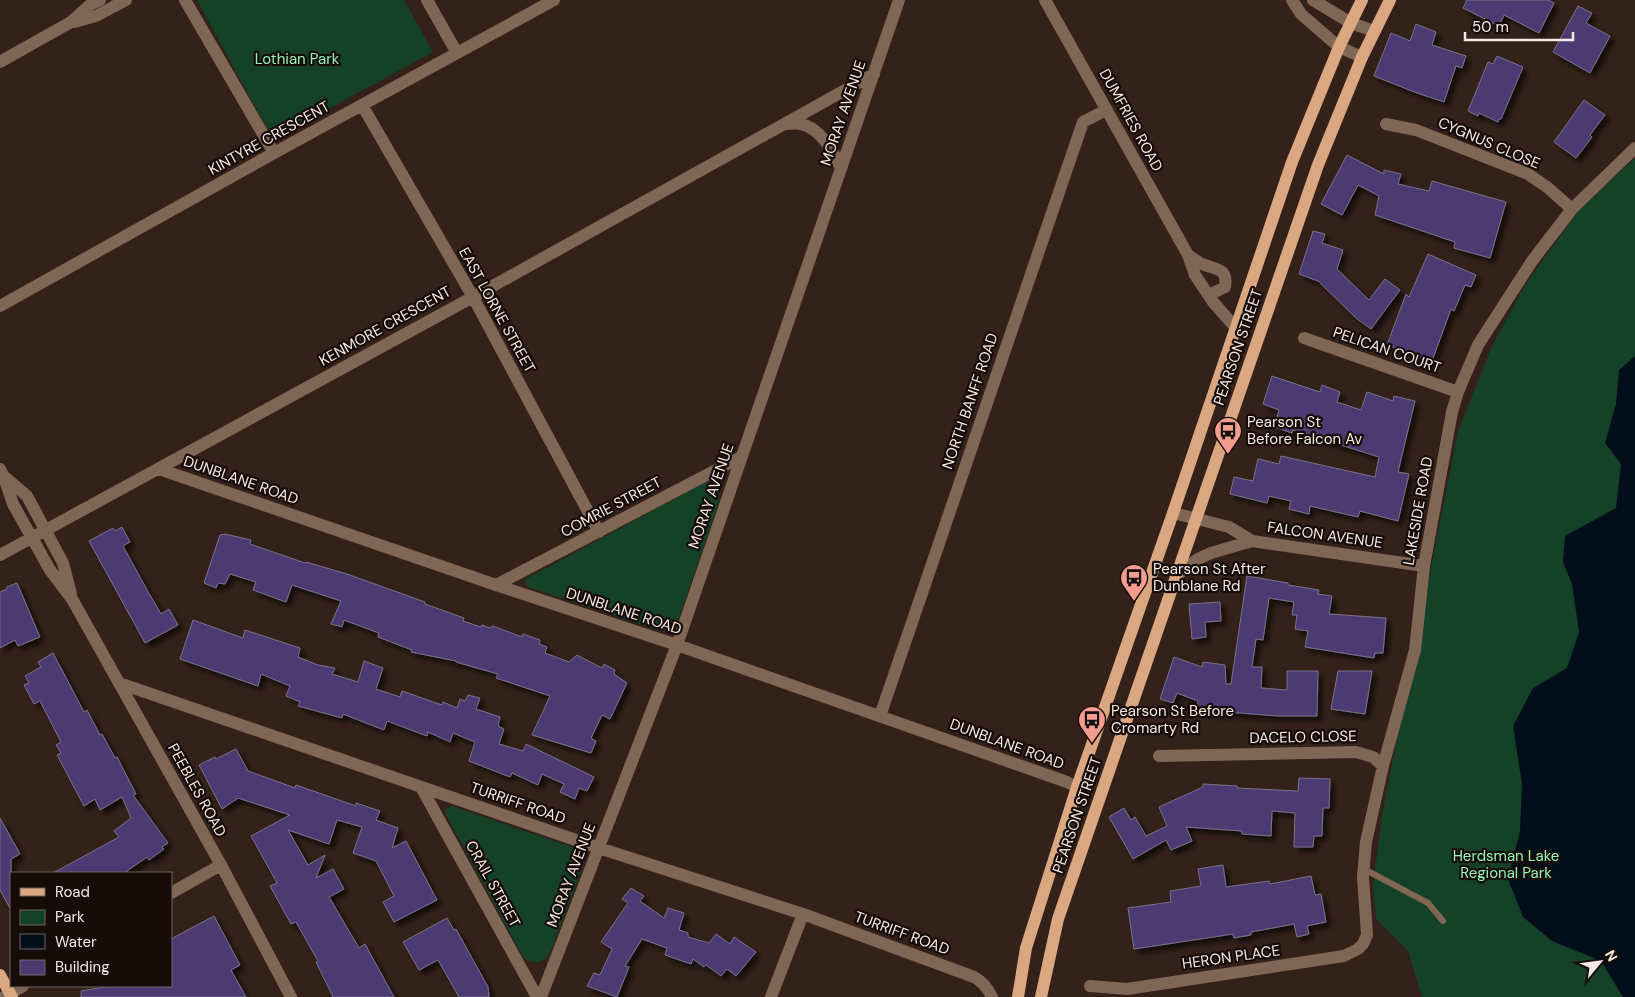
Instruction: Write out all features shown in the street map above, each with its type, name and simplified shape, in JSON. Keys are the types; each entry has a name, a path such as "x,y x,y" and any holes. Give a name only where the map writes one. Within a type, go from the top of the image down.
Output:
{"main road":[{"name":"PEARSON STREET","path":"1018,997 1026,948 1077,787 1292,162 1339,47 1362,0"},
{"name":"PEARSON STREET","path":"1041,997 1058,919 1318,165 1362,58 1390,0"},
{"path":"3,977 9,996"}],"street":[{"path":"0,62 71,22 100,0"},
{"path":"71,22 96,16 126,0"},
{"path":"185,0 274,153"},
{"path":"427,0 457,53"},
{"name":"KINTYRE CRESCENT","path":"0,306 554,0"},
{"name":"MORAY AVENUE","path":"541,997 678,646 741,456 899,0"},
{"name":"DUMFRIES ROAD","path":"1045,0 1188,255 1195,275 1209,296 1236,328"},
{"path":"1292,0 1301,14 1339,47 1362,58"},
{"path":"1314,0 1351,23 1374,31"},
{"name":"KENMORE CRESCENT","path":"0,555 473,297 874,74"},
{"name":"EAST LORNE STREET","path":"362,105 473,297 599,532"},
{"name":"NORTH BANFF ROAD","path":"880,716 1083,122 1106,110"},
{"path":"785,124 803,124 816,132 829,146 841,168"},
{"name":"CYGNUS CLOSE","path":"1386,124 1416,130 1528,174 1547,187 1572,209"},
{"name":"LAKESIDE ROAD","path":"1367,934 1364,869 1366,842 1383,766 1415,650 1424,566 1452,412 1458,392 1478,345 1532,261 1572,209 1635,148"},
{"path":"1188,255 1201,264 1218,269 1223,273 1226,279 1224,287 1209,296"},
{"name":"PELICAN COURT","path":"1304,338 1458,392"},
{"name":"COMRIE STREET","path":"496,585 741,456"},
{"name":"DUNBLANE ROAD","path":"159,469 678,646 1077,787"},
{"name":"PEEBLES ROAD","path":"2,473 27,496 64,563 72,599"},
{"name":"PEEBLES ROAD","path":"2,473 13,504 50,570 72,599 221,865 291,997"},
{"name":"FALCON AVENUE","path":"1172,513 1229,527 1252,541 1424,566"},
{"name":"FALCON AVENUE","path":"1177,575 1211,553 1252,541"},
{"name":"TURRIFF ROAD","path":"119,683 599,848 803,914 974,976 982,982 990,993"},
{"name":"DACELO CLOSE","path":"1160,756 1356,752 1374,757 1383,766"},
{"name":"CRAIL STREET","path":"421,787 536,997"},
{"path":"172,892 221,865"},
{"path":"771,997 803,914"},
{"name":"HERON PLACE","path":"1090,986 1128,988 1344,956 1358,949 1367,934"},
{"path":"9,996 22,987"}],"lane":[{"path":"1364,869 1428,903 1442,921"}],"green space":[{"name":"Lothian Park","path":"197,0 404,0 433,52 273,139"},
{"name":"Herdsman Lake Regional Park","path":"1635,158 1635,997 1422,997 1408,951 1376,919 1373,885 1383,810 1458,431 1492,346 1527,282 1579,210"},
{"path":"706,482 718,492 719,502 676,626 668,631 658,630 528,587 525,583 526,579"},
{"path":"452,806 569,846 578,853 581,860 581,872 550,953 541,961 530,962 523,957 446,815 446,809"}],"water":[{"path":"1635,356 1635,997 1623,997 1601,961 1552,941 1523,917 1508,879 1520,831 1522,784 1513,726 1533,688 1567,668 1579,632 1572,584 1563,562 1565,536 1616,508 1621,464 1605,443 1616,404 1619,370"}],"building":[{"path":"1467,0 1548,0 1554,3 1539,33 1504,15 1499,26 1463,8"},
{"path":"1578,6 1592,13 1586,23 1610,36 1590,73 1553,52"},
{"path":"1416,24 1436,32 1432,45 1466,56 1462,68 1456,66 1444,102 1374,76 1391,33 1410,41"},
{"path":"1497,56 1523,67 1498,122 1479,113 1478,116 1468,111 1488,62 1493,64"},
{"path":"1584,100 1605,115 1590,135 1592,137 1576,158 1554,142"},
{"path":"1347,155 1384,174 1384,170 1401,174 1398,184 1429,191 1432,181 1506,202 1490,258 1454,248 1455,242 1375,215 1379,196 1358,185 1342,215 1321,204"},
{"path":"1313,231 1325,234 1322,243 1343,250 1337,269 1369,300 1385,279 1400,290 1371,329 1356,318 1318,281 1299,274"},
{"path":"1428,254 1476,275 1471,287 1465,285 1454,311 1451,309 1432,361 1387,345 1406,294 1409,297"},
{"path":"1272,376 1320,392 1322,385 1340,392 1337,402 1361,410 1367,392 1393,401 1394,396 1415,401 1398,472 1409,474 1398,521 1360,511 1358,517 1310,506 1309,514 1289,509 1291,501 1269,496 1267,503 1230,494 1234,477 1253,481 1258,459 1279,464 1281,456 1375,477 1379,457 1293,430 1292,433 1274,427 1279,410 1263,404"},
{"path":"122,527 130,542 123,546 147,590 161,614 169,609 178,625 145,643 89,541 113,528 115,531"},
{"path":"225,534 251,540 250,544 305,563 347,574 425,602 425,604 464,618 463,621 481,627 482,625 490,628 493,626 522,637 523,634 540,640 539,644 547,647 545,653 569,662 577,655 602,668 604,664 615,670 614,674 627,683 610,719 602,715 591,738 596,741 591,753 532,735 550,696 496,678 498,674 456,661 411,652 412,650 378,637 379,633 344,620 342,627 331,624 341,601 292,585 286,602 253,590 256,582 230,574 225,584 218,583 216,588 204,583 220,535"},
{"path":"1247,576 1319,590 1318,594 1332,596 1329,614 1386,618 1383,653 1375,653 1374,658 1305,647 1308,631 1295,629 1297,615 1292,615 1294,602 1269,598 1263,640 1256,639 1252,667 1262,667 1261,688 1287,690 1287,671 1318,671 1317,716 1278,716 1227,712 1227,714 1196,710 1198,701 1177,693 1173,703 1160,699 1174,657 1202,667 1203,662 1225,665 1226,684 1231,684"},
{"path":"17,583 40,637 18,646 15,640 0,648 0,592"},
{"path":"1220,602 1221,621 1205,622 1206,637 1192,639 1189,604"},
{"path":"193,620 243,638 245,630 300,648 298,657 318,665 335,668 332,674 358,682 364,661 383,668 376,689 400,697 402,691 442,705 443,702 457,708 460,699 465,701 468,695 480,698 476,709 500,717 498,726 504,729 499,744 523,751 526,744 594,777 587,791 579,788 575,799 560,792 564,784 542,774 538,785 512,773 510,777 469,761 475,742 453,733 450,742 428,732 427,736 387,721 384,730 343,714 342,718 298,706 300,702 286,696 290,686 261,674 258,686 180,659"},
{"path":"53,653 84,712 87,710 100,735 102,734 115,758 117,757 136,794 133,795 168,843 162,847 164,849 149,860 147,857 125,872 55,872 119,837 114,831 131,818 122,797 100,810 95,799 84,806 57,755 61,753 56,745 61,742 40,701 34,704 24,685 29,683 25,676 41,667 38,662"},
{"path":"1338,671 1372,671 1365,714 1331,709"},
{"path":"236,749 248,771 295,788 296,785 356,806 356,803 380,811 376,820 398,828 392,848 406,841 437,900 394,922 383,902 394,896 376,861 353,853 362,827 337,820 329,844 288,830 308,865 325,855 316,878 333,869 344,889 329,897 359,948 365,944 394,997 333,997 316,962 318,961 296,922 291,924 270,886 277,883 251,836 290,815 238,798 222,809 199,765"},
{"path":"1299,778 1330,779 1329,808 1323,808 1322,836 1314,836 1313,847 1294,847 1295,813 1272,811 1271,836 1242,834 1242,831 1186,827 1192,841 1171,850 1166,840 1133,859 1109,817 1124,808 1131,820 1135,817 1146,836 1167,826 1159,807 1203,787 1203,784 1298,791"},
{"path":"0,818 20,854 11,859 10,908 0,890"},
{"path":"1223,865 1226,887 1269,881 1270,884 1311,876 1315,895 1321,894 1326,922 1307,926 1309,934 1297,937 1294,924 1251,932 1251,935 1234,938 1233,934 1134,949 1128,908 1171,902 1170,891 1201,886 1198,869"},
{"path":"631,888 644,896 640,901 664,918 668,908 684,913 679,930 688,933 688,937 709,943 716,934 730,944 734,937 756,952 736,976 727,969 721,976 706,965 704,967 693,959 691,964 665,955 667,948 642,939 625,966 629,967 617,997 587,986 594,973 600,975 612,949 601,942 628,903 622,899"},
{"path":"214,916 240,965 231,970 246,997 81,997 81,991 104,987 172,987 172,938"},
{"path":"447,918 454,930 456,929 488,987 489,997 459,997 438,960 419,970 403,942"}],"place":[{"name":"Pearson St Before Falcon Av","path":"1228,455"},
{"name":"Pearson St After Dunblane Rd","path":"1134,602"},
{"name":"Pearson St Before Cromarty Rd","path":"1092,744"}]}
